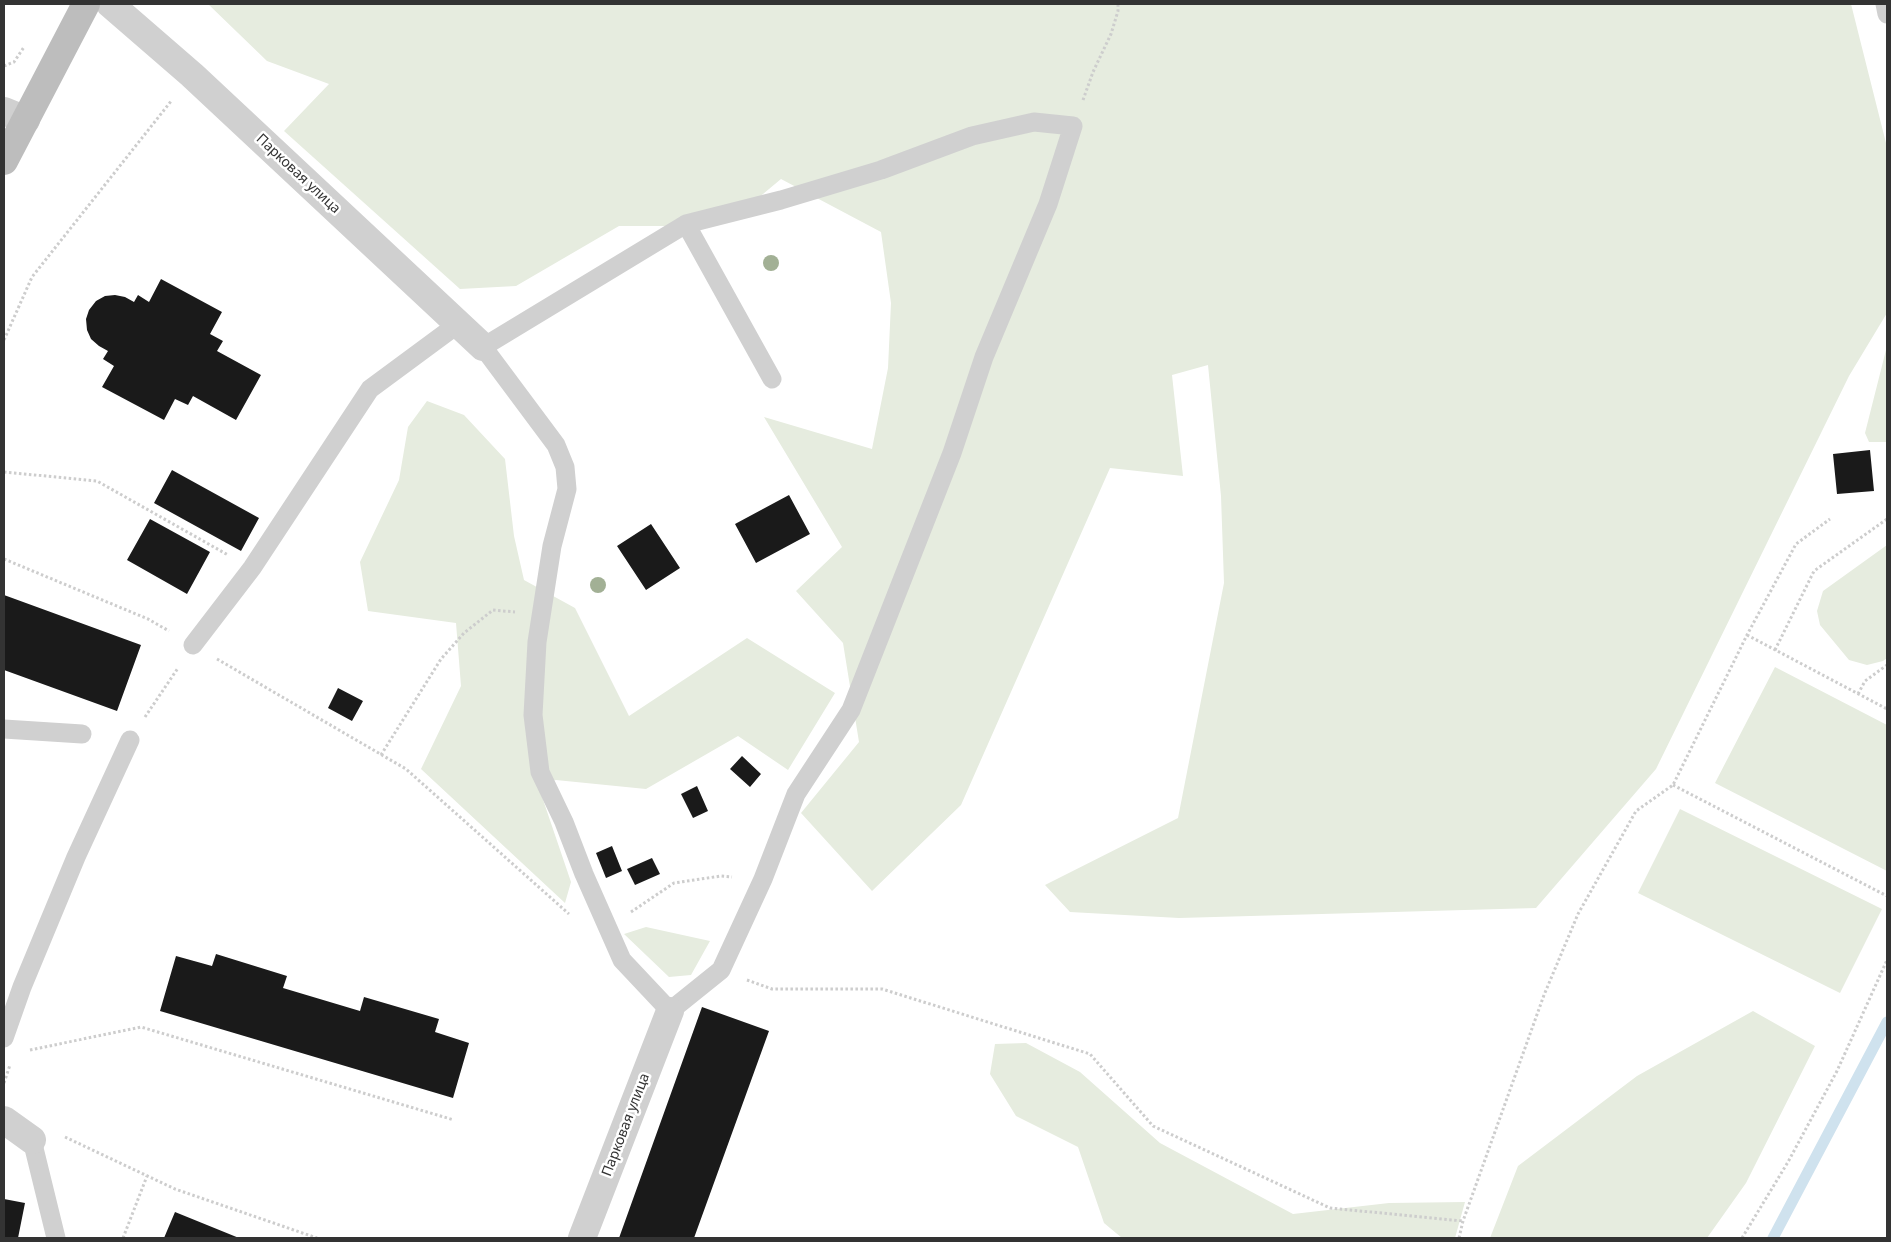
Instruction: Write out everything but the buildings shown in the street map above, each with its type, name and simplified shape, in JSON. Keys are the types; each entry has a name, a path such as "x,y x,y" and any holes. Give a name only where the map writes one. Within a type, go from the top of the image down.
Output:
{"main road":[{"path":"4,161 15,115 86,4"}],"street":[{"name":"Парковая улица","path":"110,4 192,75 483,347"},
{"name":"Парковая улица","path":"582,1238 670,1011"},
{"path":"4,1120 32,1140"}],"lane":[{"path":"1885,4 1887,14"},
{"path":"1034,122 1073,126 1048,204 984,357 952,453 851,710 840,730 796,794 763,879 721,970 670,1011 622,960 584,874 564,822 540,772 533,715 537,642 552,546 567,489 565,466 556,445 483,347 686,224 781,200 882,170 972,136 1034,122"},
{"path":"686,224 772,379"},
{"path":"193,645 252,568 370,389 458,324"},
{"path":"4,728 82,734"},
{"path":"4,1038 22,987 76,857 130,740"},
{"path":"32,1140 56,1238"}],"path":[{"path":"1073,126 1093,72 1111,34 1118,11 1118,4"},
{"path":"4,340 32,278 192,75"},
{"path":"4,472 98,481 252,568"},
{"path":"1459,1238 1463,1221 1544,995 1578,914 1636,811 1673,785 1747,635 1796,544 1830,519"},
{"path":"1774,650 1814,571 1887,519"},
{"path":"4,559 148,619 406,769 570,914"},
{"path":"381,755 441,659 464,634 493,610 540,616"},
{"path":"1747,635 1887,709"},
{"path":"130,740 193,645"},
{"path":"1858,694 1865,682 1887,665"},
{"path":"1673,785 1887,896"},
{"path":"608,928 674,883 721,876 763,879"},
{"path":"1742,1238 1788,1162 1837,1071 1887,960"},
{"path":"721,970 772,989 882,989 1090,1054 1153,1126 1330,1208 1463,1221"},
{"path":"27,1051 140,1027 454,1120"},
{"path":"59,1134 174,1188 317,1238"},
{"path":"123,1238 147,1176"}],"shaded area":[{"path":"208,4 1851,4 1887,147 1887,313 1849,376 1656,769 1536,908 1179,918 1070,912 1045,885 1178,818 1224,583 1221,496 1208,365 1172,375 1183,476 1110,468 961,805 872,891 801,813 859,742 843,643 796,591 842,547 764,417 872,449 888,368 891,303 881,232 781,179 739,214 674,226 619,226 516,286 460,289 284,131 329,84 267,61"},
{"path":"1887,346 1887,442 1869,442 1865,433"},
{"path":"427,401 464,415 505,459 514,536 524,580 575,608 629,716 747,638 835,693 788,770 738,736 646,789 556,780 538,785 571,882 565,903 421,769 461,686 456,623 368,611 360,562 399,480 408,427"},
{"path":"1887,545 1887,658 1883,661 1867,665 1849,660 1820,625 1817,611 1823,591"},
{"path":"1775,667 1887,725 1887,871 1715,783"},
{"path":"1680,809 1882,909 1840,993 1638,893"},
{"path":"646,927 710,941 691,975 669,977 624,934"},
{"path":"1753,1011 1815,1046 1746,1183 1707,1238 1490,1238 1518,1166 1637,1076"},
{"path":"1026,1043 1080,1072 1160,1143 1293,1214 1389,1203 1465,1202 1455,1238 1122,1238 1104,1223 1078,1147 1016,1116 990,1074 995,1044"}],"waterway":[{"path":"1773,1238 1887,1022"}]}
